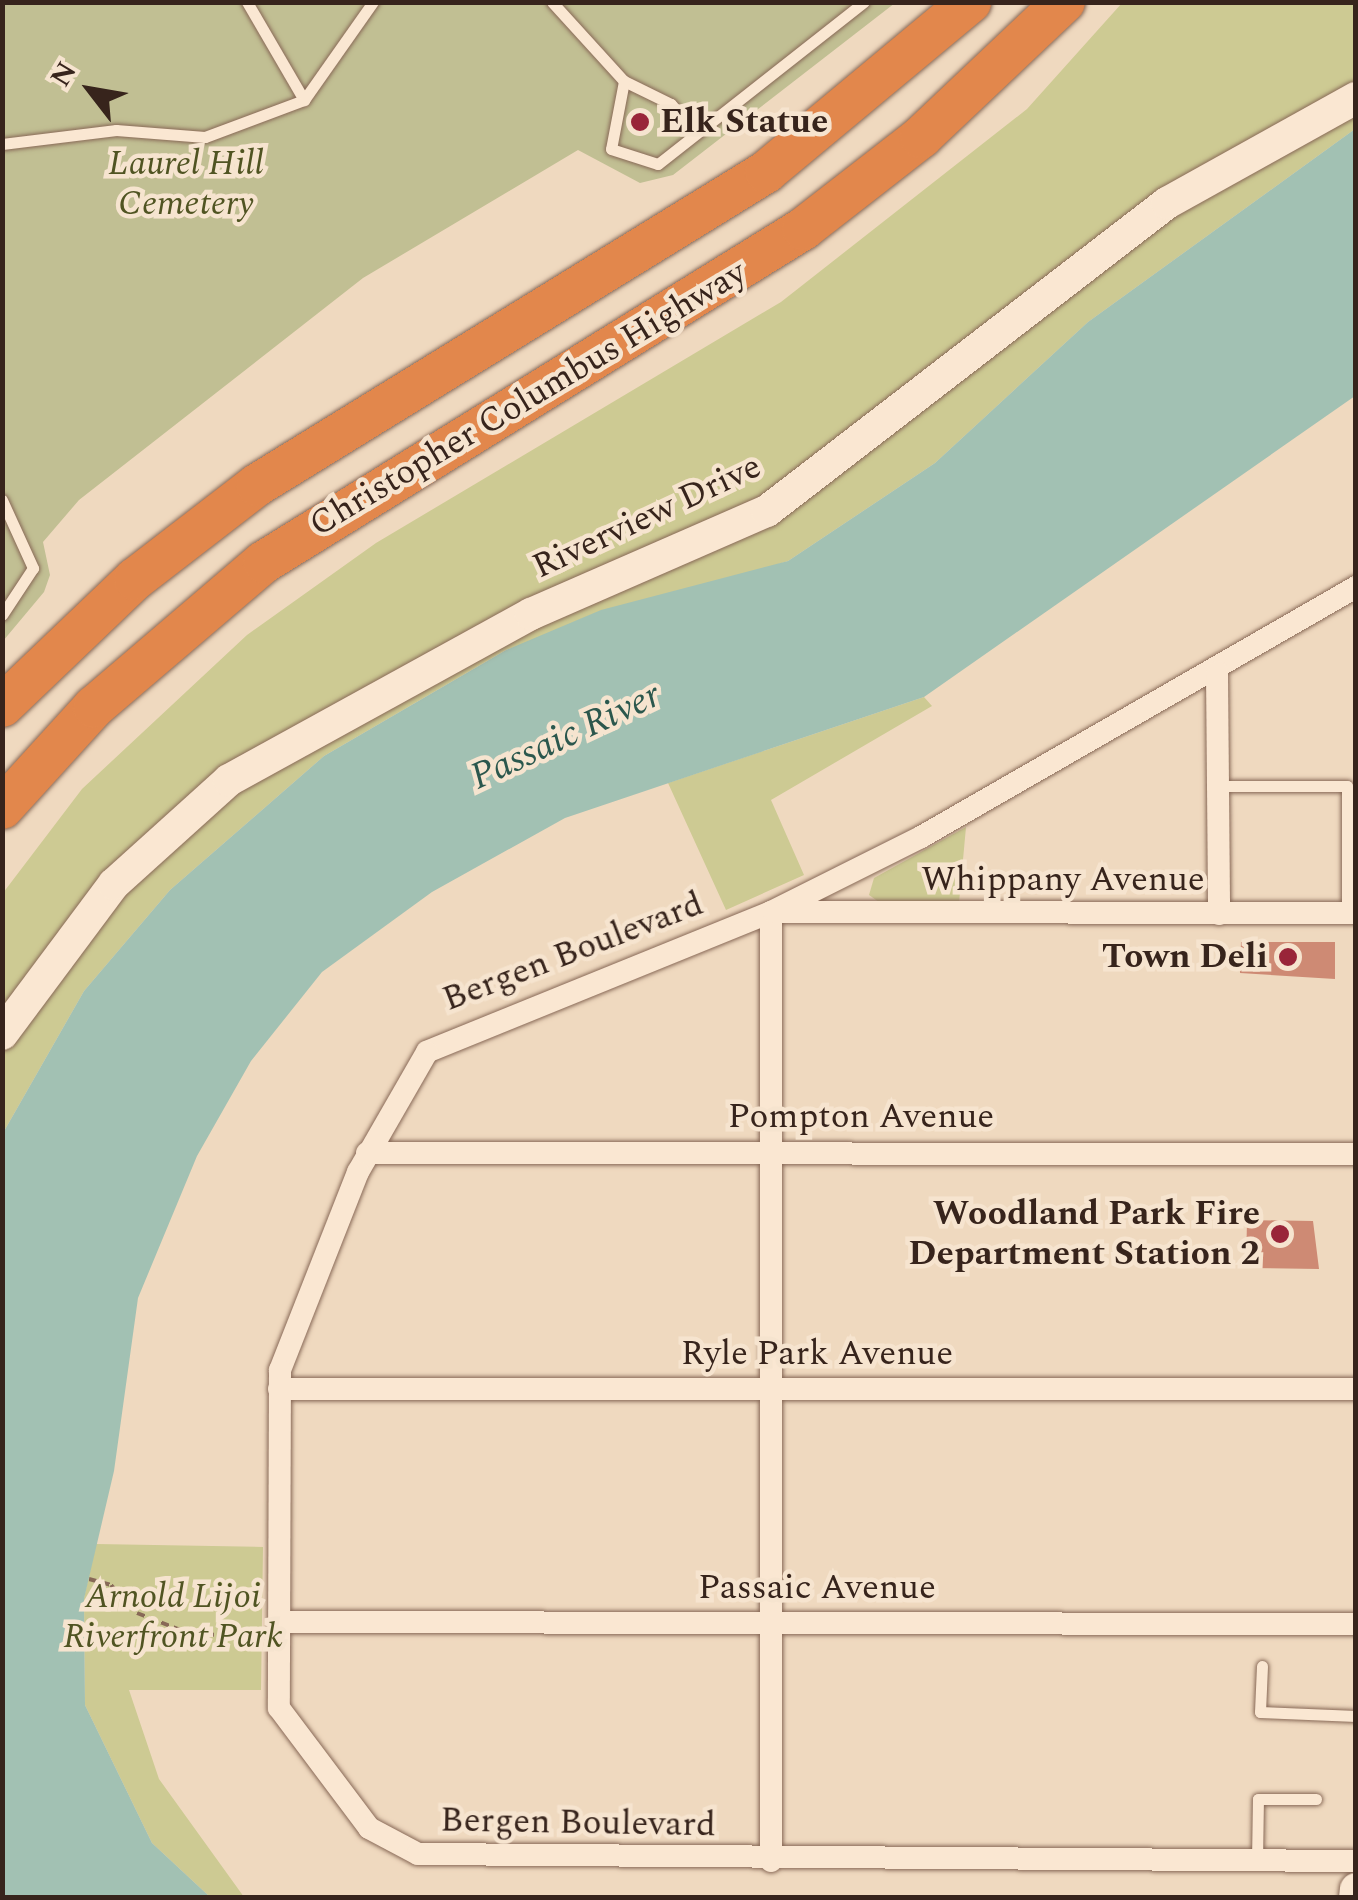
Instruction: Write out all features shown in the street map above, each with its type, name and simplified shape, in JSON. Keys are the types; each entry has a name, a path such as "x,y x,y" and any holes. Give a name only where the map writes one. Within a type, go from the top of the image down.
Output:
{"highway":[{"name":"Christopher Columbus Highway","path":"2,706 134,579 242,496 766,172 970,2"},
{"name":"Christopher Columbus Highway","path":"2,808 94,707 264,562 802,229 921,138 1064,2"}],"street":[{"name":"Riverview Drive","path":"2,1034 114,884 229,780 499,630 767,511 1167,202 1356,98"},
{"name":"Bergen Boulevard","path":"1356,586 1218,672 770,912 440,1042 415,1065 366,1154 278,1389 283,1723 369,1828 398,1850 445,1857 771,1862 1356,1861"},
{"path":"1218,672 1219,914"},
{"path":"770,912 771,1862"},
{"name":"Whippany Avenue","path":"770,912 1351,914"},
{"name":"Pompton Avenue","path":"366,1154 1356,1154"},
{"name":"Ryle Park Avenue","path":"278,1389 1356,1390"},
{"name":"Passaic Avenue","path":"279,1628 771,1623 1356,1624"},
{"path":"1355,1898 1356,1889"}],"lane":[{"path":"248,2 304,100"},
{"path":"2,144 116,130 205,138 304,100 373,2"},
{"path":"552,2 624,81 671,104 696,134"},
{"path":"624,81 611,150 658,164 864,2"},
{"path":"2,500 33,568 2,615"},
{"path":"1218,786 1346,786 1351,914"},
{"path":"1262,1666 1260,1712 1356,1716"},
{"path":"1257,1861 1258,1799 1316,1799"}],"path":[{"path":"88,1579 112,1586 137,1614 193,1635 279,1628"}],"green space":[{"name":"Laurel Hill Cemetery","path":"3,3 895,3 673,175 640,183 578,150 363,278 79,500 43,542 50,575 44,592 3,641"},
{"path":"1122,3 1355,3 1355,129 1088,322 935,463 788,561 506,650 324,756 170,890 84,991 3,1133 3,893 82,789 247,635 376,543 781,302 1027,109"},
{"path":"924,697 932,706 771,800 804,875 726,910 668,783"},
{"path":"966,827 959,903 879,902 869,895 874,878"},
{"name":"Arnold Lijoi Riverfront Park","path":"96,1544 263,1547 261,1690 129,1690 159,1779 244,1897 210,1897 152,1843 85,1705 84,1598"}],"water":[{"name":"Passaic River","path":"1355,129 1355,396 924,697 565,818 432,892 322,972 251,1061 197,1156 138,1298 114,1471 84,1599 85,1705 152,1843 210,1897 3,1897 3,1133 84,991 170,890 324,756 506,650 601,610 788,561 935,463 1088,322"}],"building":[{"name":"Town Deli","path":"1241,942 1335,942 1335,979 1240,973"},
{"name":"Woodland Park Fire Department Station 2","path":"1247,1220 1313,1221 1319,1269 1246,1268"}],"place":[{"name":"Elk Statue","path":"640,122"},
{"name":"Town Deli","path":"1288,957"},
{"name":"Woodland Park Fire Department Station 2","path":"1280,1234"}]}
